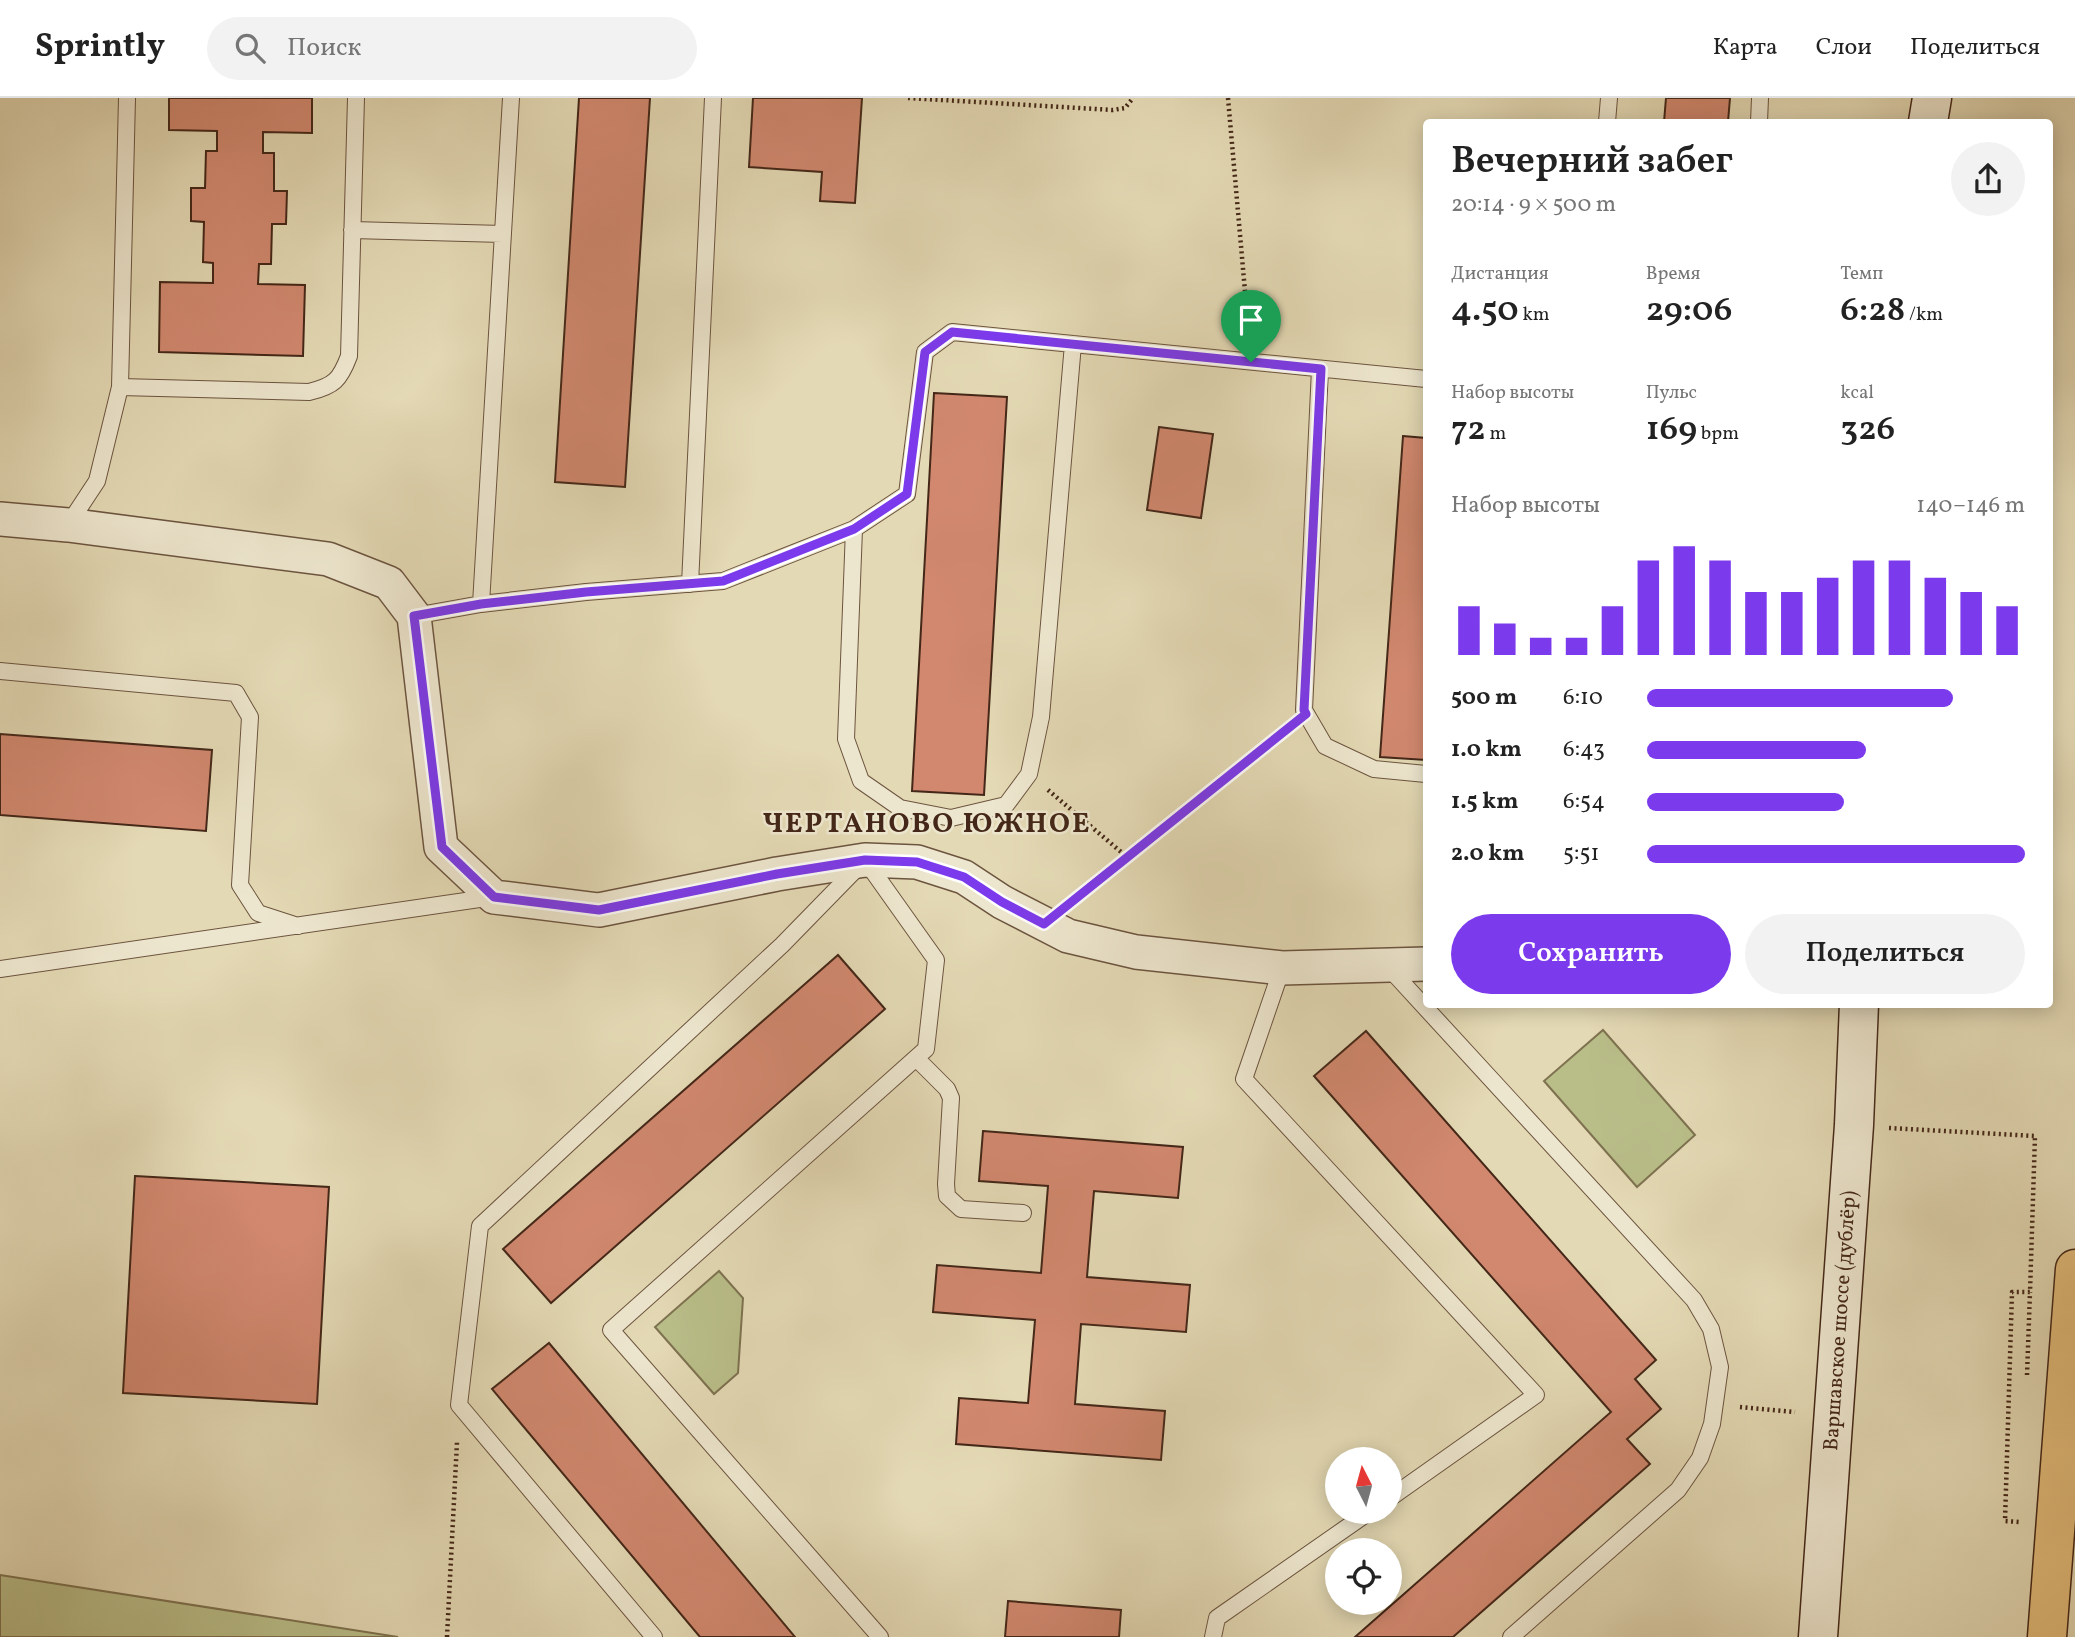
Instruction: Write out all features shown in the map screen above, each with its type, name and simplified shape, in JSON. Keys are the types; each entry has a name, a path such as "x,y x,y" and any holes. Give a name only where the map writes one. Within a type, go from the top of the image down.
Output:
{"main road":[{"path":"1928,119 1932,98"},
{"name":"Варшавское шоссе (дублёр)","path":"1818,1637 1854,1125 1859,1008"},
{"path":"2047,1637 2075,1269"}],"street":[{"path":"0,519 68,525 328,559 389,583 414,616 442,847 494,897 599,910 777,874 865,860 917,862 964,877 1002,902 1068,936 1136,952 1282,968 1423,964"}],"lane":[{"path":"68,525 97,481 120,387 127,98"},
{"path":"120,387 309,392 327,388 341,376 349,356 355,98"},
{"path":"481,604 511,98"},
{"path":"690,584 713,98"},
{"path":"1607,119 1609,98"},
{"path":"1759,119 1760,98"},
{"path":"352,230 503,234"},
{"path":"414,616 481,604 586,592 723,581 854,529 907,494 925,352 952,332 1423,379"},
{"path":"854,529 846,739 861,780 900,808 951,818 1006,805 1029,774 1041,717 1073,344"},
{"path":"1321,369 1304,710 1325,746 1374,769 1423,774"},
{"path":"0,671 236,693 250,717 240,886 258,913 298,926"},
{"path":"654,1637 459,1405 480,1226 782,945 865,860 936,960 926,1049 611,1330 880,1637"},
{"path":"0,969 494,897"},
{"path":"1384,964 1423,1006"},
{"path":"1282,968 1244,1079 1536,1395 1402,1490"},
{"path":"1425,1008 1694,1300 1711,1329 1720,1367 1712,1424 1700,1458 1678,1490 1511,1637"},
{"path":"917,1059 947,1089 951,1098 947,1196 961,1209 1023,1213"},
{"path":"1213,1637 1217,1618 1352,1524"}],"path":[{"path":"908,98 1113,110 1125,108 1133,98"},
{"path":"1228,98 1251,362"},
{"path":"1044,924 1306,714"},
{"path":"1029,774 1127,856"},
{"path":"1854,1125 2035,1136 2026,1385"},
{"path":"2021,1522 2005,1521 2012,1292 2029,1292"},
{"path":"447,1637 459,1405"},
{"path":"1750,1408 1795,1412"}],"green space":[{"path":"1603,1030 1695,1135 1637,1187 1544,1081"},
{"path":"719,1271 743,1298 738,1373 714,1394 655,1327"},
{"path":"0,1575 398,1637 0,1637"}],"building":[{"path":"169,98 312,98 312,133 263,132 263,153 274,153 274,191 287,191 286,224 272,224 271,264 259,264 258,284 305,285 303,356 159,352 160,282 213,283 213,263 203,262 204,222 191,221 191,188 205,188 206,151 217,151 217,131 169,130"},
{"path":"579,98 650,98 625,487 555,482"},
{"path":"753,98 862,98 855,203 820,201 822,172 749,167"},
{"path":"1666,98 1730,98 1728,119 1664,119"},
{"path":"934,393 1007,397 984,795 912,791"},
{"path":"1159,427 1213,434 1201,518 1147,510"},
{"path":"1403,436 1423,438 1423,760 1380,757"},
{"path":"0,734 212,750 206,831 0,815"},
{"path":"838,955 885,1009 551,1303 503,1249"},
{"path":"1366,1031 1656,1360 1635,1379 1661,1409 1627,1439 1650,1464 1453,1637 1355,1637 1380,1615 1402,1615 1402,1596 1611,1412 1314,1076"},
{"path":"983,1131 1183,1147 1178,1198 1094,1191 1087,1277 1190,1285 1186,1332 1081,1324 1075,1404 1165,1411 1161,1460 956,1444 959,1398 1028,1403 1035,1320 933,1312 937,1265 1041,1273 1048,1186 979,1181"},
{"path":"135,1176 329,1187 317,1404 123,1393"},
{"path":"549,1343 795,1637 700,1637 492,1389"},
{"path":"1008,1601 1121,1610 1119,1637 1005,1637"}],"district":[{"name":"ЧЕРТАНОВО ЮЖНОЕ","path":"927,824"}],"route":[{"path":"952,332 1251,362 1321,369 1304,710 1306,714 1044,924 1002,902 964,877 917,862 865,860 777,874 599,910 494,897 442,847 414,616 481,604 586,592 723,581 854,529 907,494 925,352 952,332"}]}
